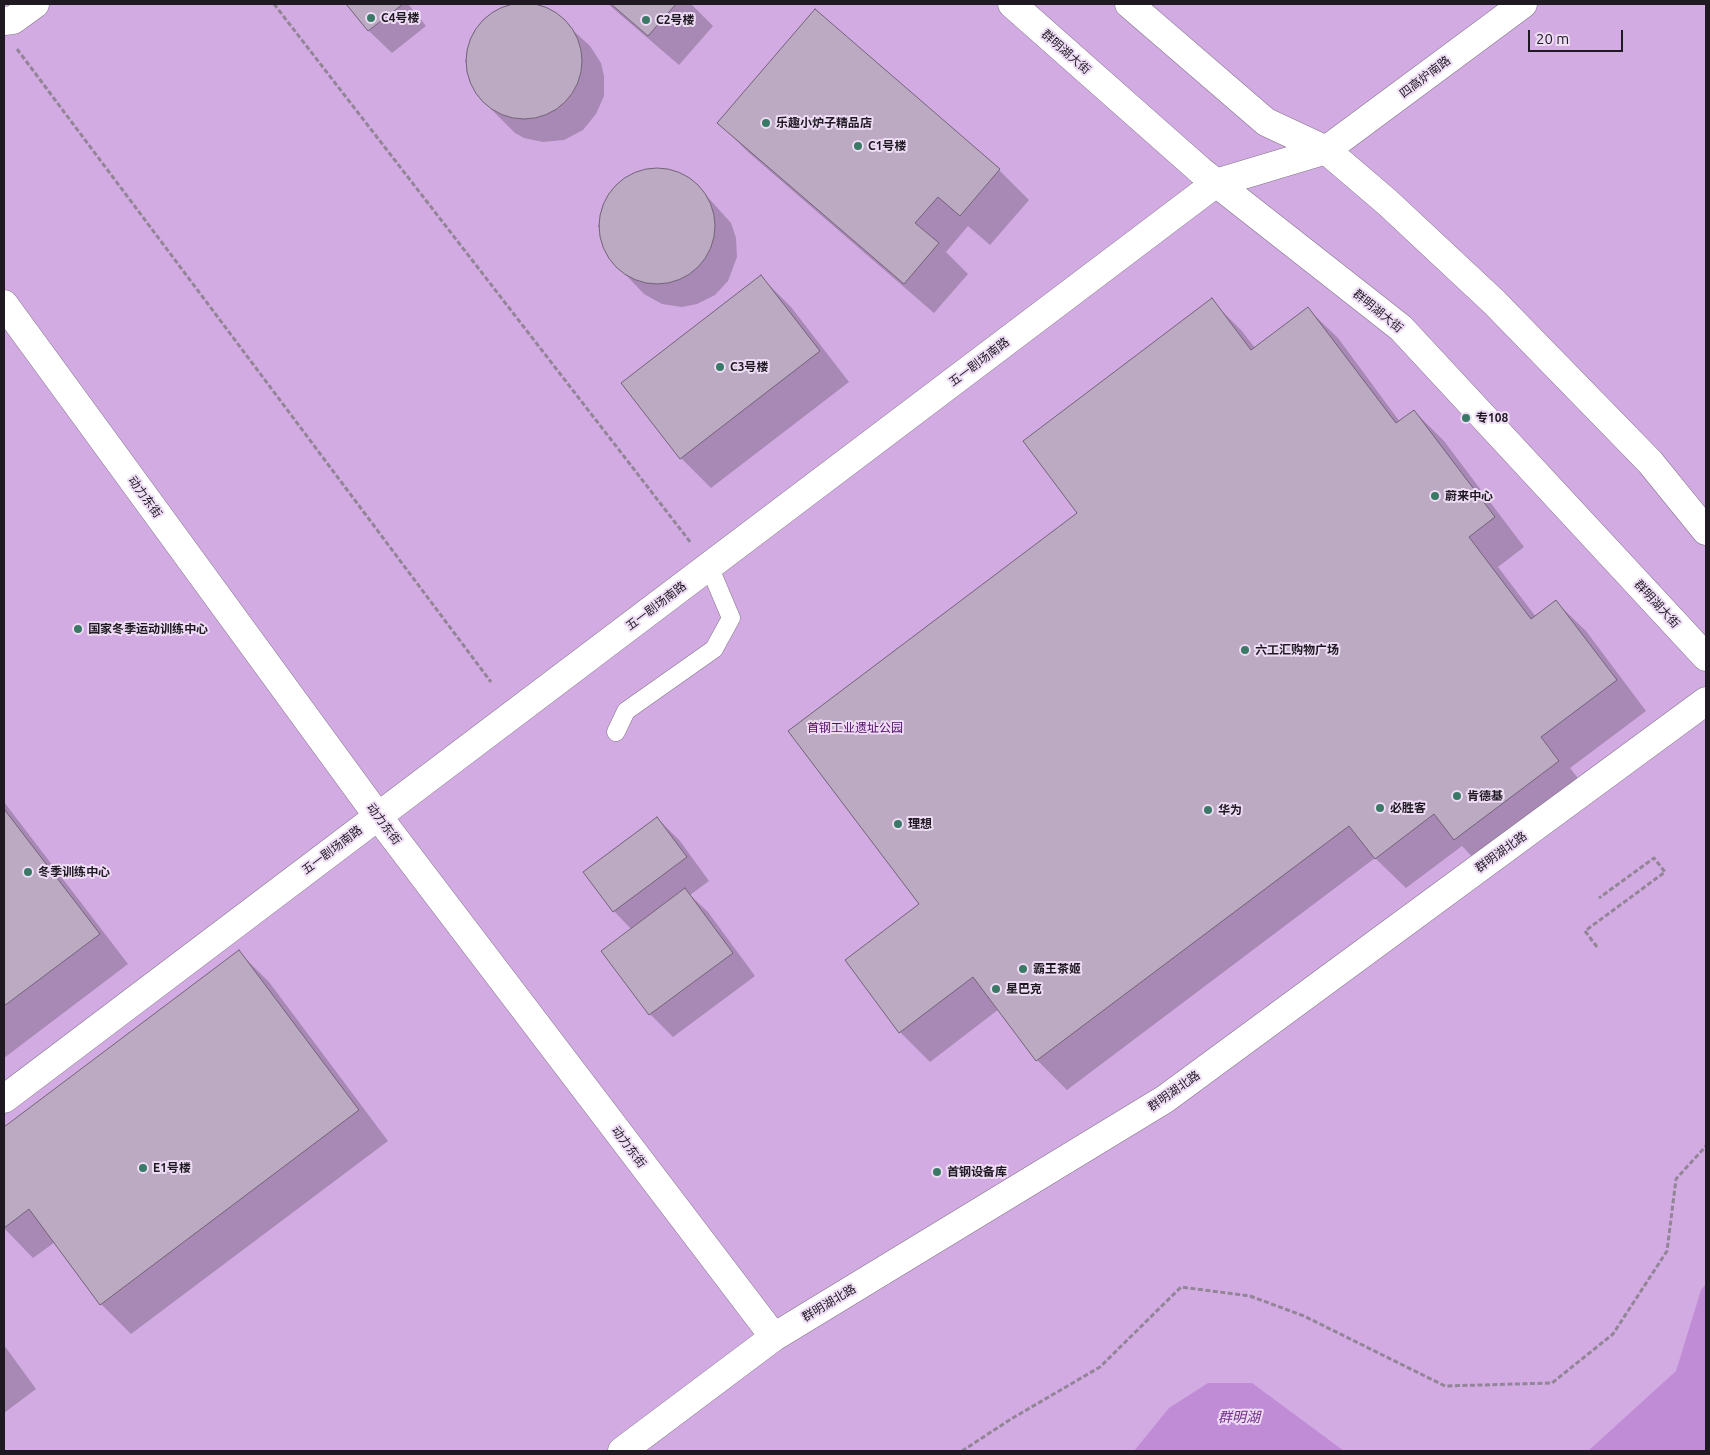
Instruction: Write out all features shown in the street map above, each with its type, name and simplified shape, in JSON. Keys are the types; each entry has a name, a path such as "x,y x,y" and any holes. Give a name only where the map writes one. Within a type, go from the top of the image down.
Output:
{"street":[{"path":"8,21 35,4"},
{"name":"群明湖大街","path":"1012,4 1216,183 1401,328 1706,657"},
{"path":"1129,4 1266,122 1326,150 1386,202 1494,302 1650,462 1706,531"},
{"name":"四高炉南路","path":"1326,150 1523,4"},
{"name":"五一剧场南路","path":"4,1099 1216,183 1326,150"},
{"name":"动力东街","path":"4,304 378,815 774,1337"},
{"name":"群明湖北路","path":"622,1451 774,1337 1165,1099 1706,701"}],"lane":[{"path":"616,732 626,711 714,649 731,618 709,566"}],"path":[{"path":"274,4 709,566"},
{"path":"8,21 13,44 490,682"},
{"path":"1597,947 1585,930 1665,872 1654,858 1599,898"},
{"path":"962,1451 1011,1419 1100,1367 1181,1287 1250,1296 1304,1316 1445,1386 1552,1383 1613,1334 1667,1252 1676,1179 1706,1146"}],"green space":[{"name":"首钢工业遗址公园","path":"4,4 1706,4 1706,1451 4,1451"}],"water":[{"path":"1706,1284 1706,1451 1588,1451 1676,1371 1701,1290"},
{"name":"群明湖","path":"1208,1383 1252,1383 1344,1451 1134,1451 1169,1408"}],"building":[{"path":"524,3 546,7 556,12 565,20 573,29 578,39 582,61 578,83 573,93 565,102 556,110 546,115 524,119 502,115 492,110 483,102 475,93 470,83 466,61 470,39 475,29 483,20 492,12 502,7"},
{"name":"C4号楼","path":"346,4 403,4 368,31"},
{"name":"C2号楼","path":"611,4 676,4 648,36"},
{"name":"C1号楼","path":"815,9 1000,169 960,216 938,197 915,223 939,243 904,284 717,123"},
{"path":"657,168 679,173 698,185 710,204 715,226 710,248 698,267 679,279 657,284 635,279 616,267 604,248 599,226 604,204 616,185 635,173"},
{"name":"C3号楼","path":"761,275 820,351 680,459 621,383"},
{"name":"六工汇购物广场","path":"1212,298 1251,350 1308,307 1396,423 1414,410 1495,517 1469,537 1531,619 1556,600 1617,680 1541,737 1559,761 1454,840 1434,814 1375,859 1349,826 1036,1061 973,977 899,1033 845,960 919,904 788,731 1077,513 1023,441"},
{"name":"冬季训练中心","path":"4,809 100,934 4,1006"},
{"path":"657,817 687,857 613,912 583,872"},
{"path":"685,888 733,953 649,1015 601,951"},
{"name":"E1号楼","path":"239,950 359,1110 100,1305 29,1209 4,1228 4,1127"}],"place":[{"name":"C4号楼","path":"371,18"},
{"name":"C2号楼","path":"646,20"},
{"name":"乐趣小炉子精品店","path":"766,123"},
{"name":"C1号楼","path":"858,146"},
{"name":"C3号楼","path":"720,367"},
{"name":"专108","path":"1466,418"},
{"name":"蔚来中心","path":"1435,496"},
{"name":"国家冬季运动训练中心","path":"78,629"},
{"name":"六工汇购物广场","path":"1245,650"},
{"name":"肯德基","path":"1457,796"},
{"name":"必胜客","path":"1380,808"},
{"name":"华为","path":"1208,810"},
{"name":"理想","path":"898,824"},
{"name":"冬季训练中心","path":"28,872"},
{"name":"霸王茶姬","path":"1023,969"},
{"name":"星巴克","path":"996,989"},
{"name":"E1号楼","path":"143,1168"},
{"name":"首钢设备库","path":"937,1172"}]}
